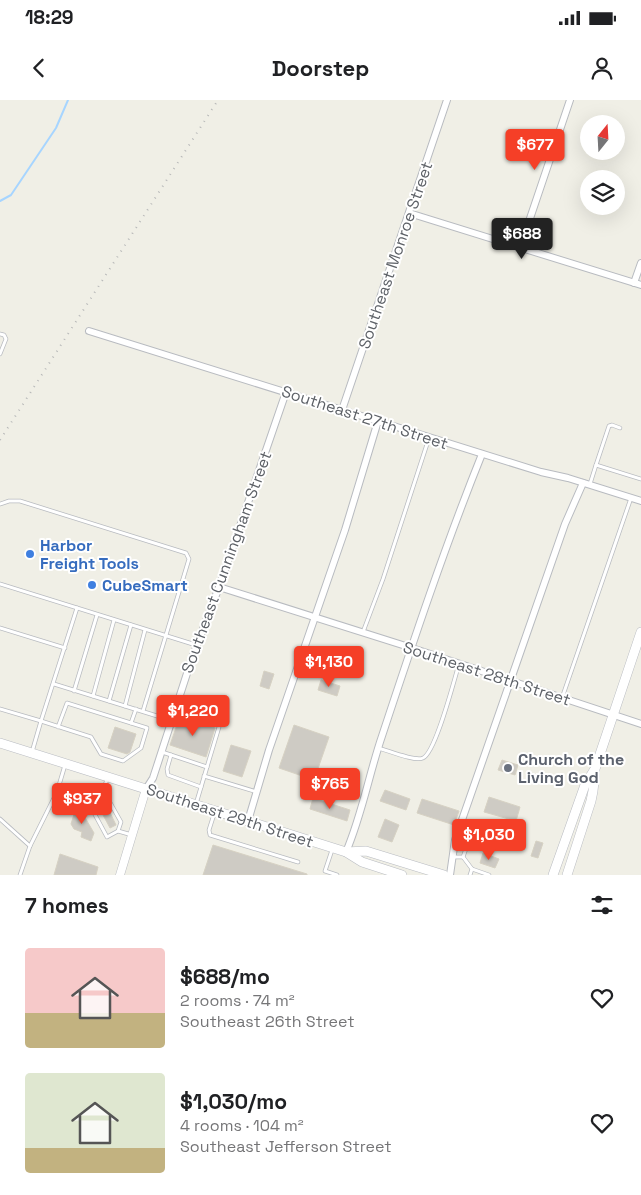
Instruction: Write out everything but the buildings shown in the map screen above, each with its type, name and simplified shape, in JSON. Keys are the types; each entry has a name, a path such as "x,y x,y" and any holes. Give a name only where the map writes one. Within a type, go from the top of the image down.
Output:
{"main road":[{"path":"567,875 593,791 595,769 641,632"},
{"name":"Southeast 29th Street","path":"0,743 346,852 362,862 402,875"},
{"path":"553,875 585,785 595,769"},
{"name":"Southeast 29th Street","path":"346,852 366,851 444,875"}],"street":[{"name":"Southeast Monroe Street","path":"342,410 448,100"},
{"path":"520,248 570,100"},
{"path":"409,214 638,284 641,263"},
{"name":"Southeast 27th Street","path":"89,331 482,454 641,501"},
{"name":"Southeast Cunningham Street","path":"146,788 153,778 170,720 219,587 286,392"},
{"path":"248,821 269,750 345,530 378,421"},
{"path":"346,852 354,833 378,748 412,648 464,498 482,454"},
{"path":"450,875 455,840 565,524 586,484"},
{"name":"Southeast 28th Street","path":"219,587 363,632 641,724"},
{"path":"120,875 146,788"}],"lane":[{"path":"0,334 4,335 6,339 0,354"},
{"path":"586,484 596,465 609,426 612,425 620,428"},
{"path":"363,632 383,579 429,437"},
{"path":"596,465 641,479"},
{"path":"561,698 631,498"},
{"path":"0,504 9,500 20,501 186,553 189,559 167,637 143,711"},
{"path":"0,584 196,646"},
{"path":"32,752 77,608"},
{"path":"74,691 97,614"},
{"path":"93,696 114,620"},
{"path":"109,701 130,625"},
{"path":"0,628 65,648"},
{"path":"125,706 146,630"},
{"path":"378,748 411,757 425,757 433,745 440,726 459,664"},
{"path":"54,684 170,720"},
{"path":"0,709 90,737 101,754 123,761 141,748 147,728 67,702 58,727"},
{"path":"175,706 214,720 219,724 196,804"},
{"path":"131,723 136,709"},
{"path":"162,752 207,767"},
{"path":"171,755 167,769 168,775 201,787"},
{"path":"20,875 30,846 57,792 66,763"},
{"path":"104,790 86,798 107,837 118,831 121,822 104,790 108,776"},
{"path":"204,776 258,792"},
{"path":"215,810 209,830 210,835 298,862"},
{"path":"0,820 30,846"},
{"path":"460,827 472,832 463,857"},
{"path":"118,831 133,835"},
{"path":"332,848 326,871 337,875"},
{"path":"452,857 463,857"},
{"path":"463,857 472,869 489,875"},
{"path":"470,875 472,869"}],"waterway":[{"path":"0,201 11,195 56,128 68,100"}],"railway":[{"path":"0,440 218,100"}],"place":[{"name":"Harbor Freight Tools","path":"30,554"},
{"name":"CubeSmart","path":"92,585"},
{"name":"Church of the Living God","path":"508,768"}]}
